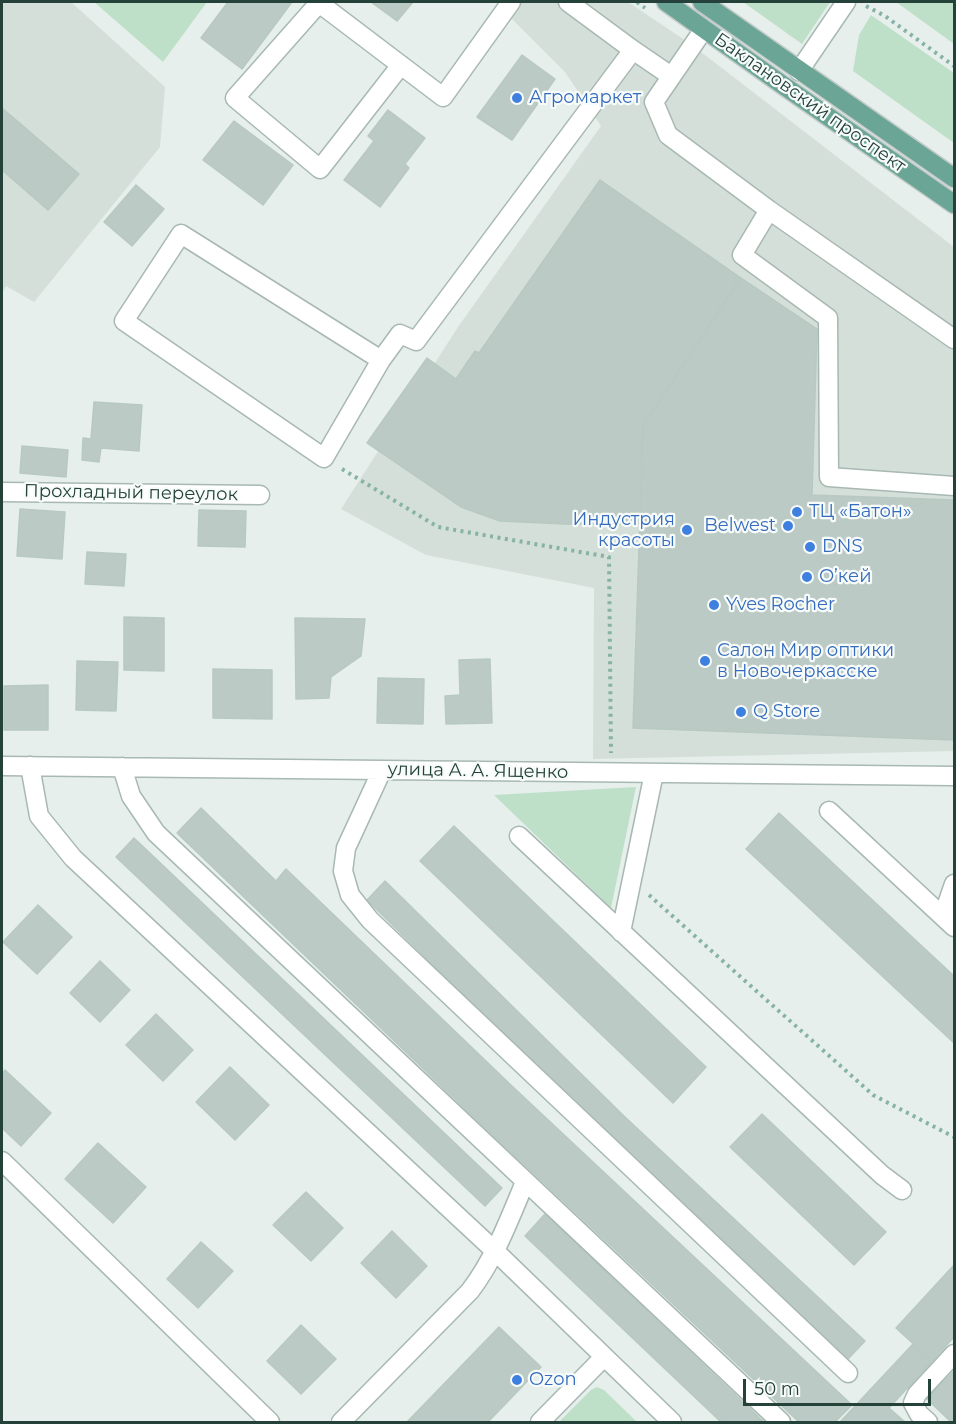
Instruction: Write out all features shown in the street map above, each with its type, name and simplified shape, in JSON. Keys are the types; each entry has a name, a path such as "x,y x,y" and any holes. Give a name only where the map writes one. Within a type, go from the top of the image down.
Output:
{"main road":[{"name":"Баклановский проспект","path":"666,2 954,204"},
{"name":"Баклановский проспект","path":"702,2 954,178"}],"street":[{"path":"401,65 320,169 235,98 319,3 401,65 443,97 511,2"},
{"path":"568,2 671,76"},
{"path":"799,71 846,2"},
{"path":"704,29 654,102 668,135 769,210 954,339"},
{"path":"381,360 181,234 124,321 324,458 381,360 400,334 416,341 633,50"},
{"path":"769,210 742,255 828,318 828,477 954,486"},
{"name":"Прохладный переулок","path":"2,492 260,495"},
{"name":"улица А. А. Ященко","path":"2,765 954,776"},
{"path":"30,766 39,816 73,858 495,1251 672,1422"},
{"path":"122,767 131,796 156,833 781,1422"},
{"path":"382,770 346,848 343,871 350,894 379,928 848,1373"},
{"path":"621,932 654,773"},
{"path":"829,811 949,922"},
{"path":"519,836 882,1175 902,1190"},
{"path":"949,922 954,884"},
{"path":"2,1161 270,1422"},
{"path":"341,1422 449,1315 483,1273 525,1182"},
{"path":"928,1422 919,1414 913,1403 917,1394 954,1354"},
{"path":"540,1422 604,1357"}],"path":[{"path":"857,2 885,16 954,66"},
{"path":"324,458 438,527 609,557 611,772"},
{"path":"632,880 873,1095 954,1137"}],"shaded area":[{"path":"2,2 71,2 165,87 160,147 34,302 6,286 2,293"},
{"path":"503,2 628,2 692,45 954,247 954,751 593,759 594,588 426,555 341,509 458,327 601,126 565,72 499,6"}],"green space":[{"path":"94,2 207,2 163,62"},
{"path":"743,2 830,2 802,44"},
{"path":"896,2 954,2 954,44"},
{"path":"871,15 954,73 954,143 853,71 859,35"},
{"path":"636,787 611,908 494,795"},
{"path":"597,1387 604,1390 637,1422 559,1422 591,1390"}],"building":[{"path":"228,2 292,2 242,69 201,38"},
{"path":"371,2 413,2 397,21"},
{"name":"Агромаркет","path":"522,55 555,79 512,140 477,117"},
{"path":"2,108 79,174 48,210 2,170"},
{"path":"388,110 425,138 405,164 409,168 380,207 344,180 374,141 368,136"},
{"path":"234,121 293,165 263,205 203,160"},
{"path":"600,180 741,278 643,426 640,524 500,521 461,507 367,443 427,358 456,379 475,351 479,353"},
{"path":"136,185 164,209 132,246 104,222"},
{"name":"ТЦ «Батон»","path":"741,278 817,329 812,495 954,500 954,740 633,728 643,426"},
{"path":"94,402 142,405 139,451 101,448 99,462 82,460 83,438 91,439"},
{"path":"22,446 68,450 66,477 20,473"},
{"path":"20,509 65,512 62,559 17,556"},
{"path":"199,510 246,511 245,547 198,546"},
{"path":"87,552 126,554 124,586 85,584"},
{"path":"124,617 164,618 164,671 124,670"},
{"path":"295,618 365,619 361,656 331,677 329,698 296,699"},
{"path":"490,659 492,723 446,724 445,696 460,695 459,660"},
{"path":"77,661 118,662 116,711 76,710"},
{"path":"213,669 272,670 272,719 213,718"},
{"path":"378,678 424,679 423,724 377,723"},
{"path":"48,685 48,730 4,730 4,686"},
{"path":"201,808 276,881 286,869 513,1087 852,1405 835,1422 799,1422 479,1122 177,833"},
{"path":"779,813 954,976 954,1043 746,849"},
{"path":"454,826 706,1067 673,1103 420,861"},
{"path":"134,838 502,1188 485,1206 116,857"},
{"path":"385,881 626,1118 865,1341 847,1360 608,1137 367,900"},
{"path":"38,905 72,937 37,974 3,942"},
{"path":"100,961 130,990 100,1022 70,993"},
{"path":"156,1014 193,1050 163,1081 126,1045"},
{"path":"230,1067 269,1105 235,1140 196,1102"},
{"path":"5,1070 51,1113 21,1146 2,1128 2,1074"},
{"path":"762,1114 886,1232 854,1265 730,1147"},
{"path":"98,1143 146,1187 113,1223 65,1179"},
{"path":"306,1192 343,1228 311,1261 273,1225"},
{"path":"545,1214 764,1422 721,1422 525,1236"},
{"path":"392,1231 427,1266 396,1298 361,1263"},
{"path":"201,1242 233,1271 198,1308 167,1279"},
{"path":"954,1265 954,1337 932,1361 896,1328"},
{"path":"301,1325 336,1359 301,1394 267,1361"},
{"path":"499,1327 541,1367 488,1422 407,1422"},
{"path":"913,1344 932,1361 889,1408 905,1422 840,1422"},
{"path":"954,1371 954,1422 951,1422 927,1399"}],"place":[{"name":"Агромаркет","path":"517,98"},
{"name":"ТЦ «Батон»","path":"797,512"},
{"name":"Belwest","path":"788,526"},
{"name":"Индустрия красоты","path":"687,530"},
{"name":"DNS","path":"810,547"},
{"name":"О’кей","path":"807,577"},
{"name":"Yves Rocher","path":"714,605"},
{"name":"Салон Мир оптики в Новочеркасске","path":"705,661"},
{"name":"Q Store","path":"741,712"},
{"name":"Ozon","path":"517,1380"}]}
